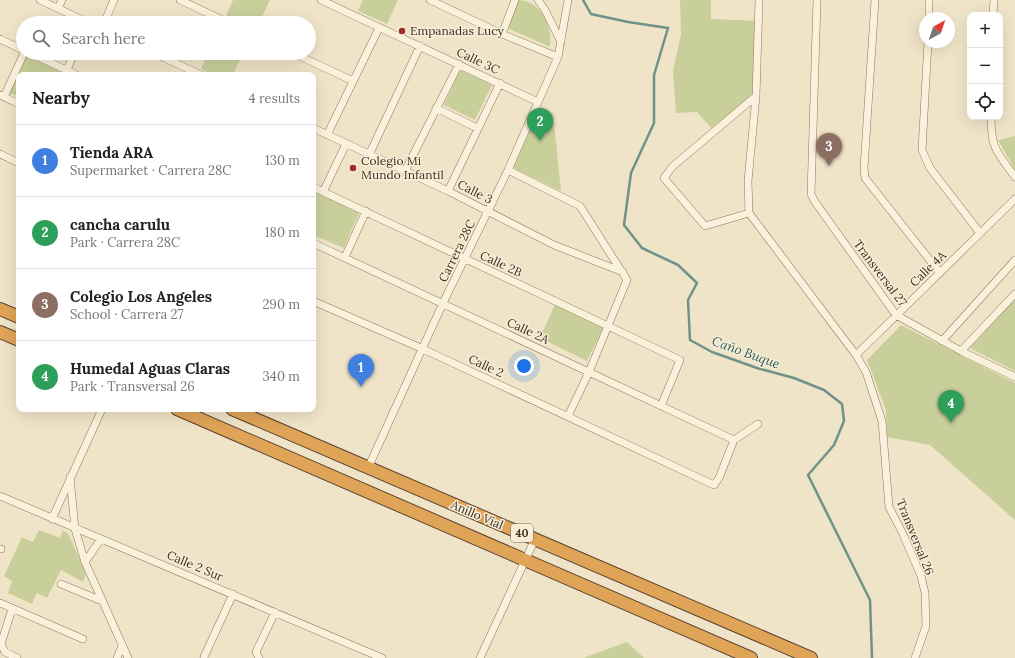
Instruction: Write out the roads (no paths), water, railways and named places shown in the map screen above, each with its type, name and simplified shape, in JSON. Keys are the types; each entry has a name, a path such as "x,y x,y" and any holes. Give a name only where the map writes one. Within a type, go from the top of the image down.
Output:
{"highway":[{"path":"0,309 16,316"},
{"path":"0,332 16,339"},
{"name":"Anillo Vial","path":"184,412 751,658"},
{"name":"Anillo Vial","path":"239,412 811,658"}],"street":[{"path":"40,0 74,16"},
{"path":"58,8 62,0"},
{"path":"107,16 114,0"},
{"path":"180,0 214,16"},
{"name":"Calle 3C","path":"321,0 538,102"},
{"path":"430,0 502,34 558,58"},
{"path":"502,34 515,0"},
{"path":"538,0 545,10 561,42"},
{"name":"Carrera 28C","path":"368,468 443,303 508,170 558,58 568,0"},
{"path":"756,96 678,162 664,178 705,226 749,213 748,181 756,96 759,0"},
{"name":"Transversal 27","path":"817,0 811,194 815,202 896,315 962,352 1015,377"},
{"path":"875,0 864,168 865,178 940,273"},
{"path":"929,0 929,12"},
{"path":"993,12 994,0"},
{"path":"327,135 379,28"},
{"path":"0,39 16,47"},
{"path":"369,154 420,46"},
{"path":"928,48 922,150 930,168 980,233"},
{"path":"16,103 2,96 20,60"},
{"path":"45,60 71,72"},
{"path":"67,70 71,60"},
{"path":"169,60 195,72"},
{"path":"308,60 353,81"},
{"path":"405,171 459,64"},
{"path":"448,191 477,128 500,83"},
{"path":"436,108 477,128"},
{"path":"990,120 991,136 994,147 1015,177"},
{"name":"Calle 3","path":"316,130 448,191 554,244 624,274"},
{"path":"323,192 346,144"},
{"path":"0,154 16,160"},
{"path":"508,170 580,206 624,274 626,283 589,372 568,416"},
{"name":"Calle 2B","path":"316,188 680,360 662,406"},
{"name":"Calle 4A","path":"856,355 1015,199"},
{"path":"344,257 366,212"},
{"name":"Transversal 26","path":"749,213 856,355 866,372 882,421 889,507 903,534 921,576 925,593 926,626 915,658"},
{"name":"Calle 2A","path":"316,243 734,440"},
{"path":"942,341 1015,260"},
{"path":"962,352 1015,294"},
{"name":"Calle 2","path":"316,302 423,349 714,485 719,478 734,440"},
{"path":"52,519 101,412"},
{"path":"734,440 758,424"},
{"path":"70,477 75,529 85,562 128,658"},
{"name":"Calle 2 Sur","path":"0,496 382,658"},
{"path":"85,562 101,538"},
{"path":"480,658 535,539"},
{"path":"61,584 102,601"},
{"path":"204,657 232,594"},
{"path":"0,603 83,639"},
{"path":"12,608 2,638 2,649 7,654 16,658"},
{"path":"258,657 256,652 276,612"},
{"path":"116,658 122,646"}],"waterway":[{"name":"Caño Buque","path":"583,0 591,14 628,22 668,28 654,75 654,123 631,173 624,225 642,248 678,265 697,283 688,300 690,340 712,352 757,368 794,378 824,390 842,404 844,421 834,445 808,475 870,600 872,658"}],"place":[{"name":"Empanadas Lucy","path":"402,31"},
{"name":"cancha carulu","path":"540,141"},
{"name":"Colegio Los Angeles","path":"829,166"},
{"name":"Colegio Mi Mundo Infantil","path":"353,168"},
{"name":"Tienda ARA","path":"361,387"},
{"name":"Humedal Aguas Claras","path":"951,423"}]}
